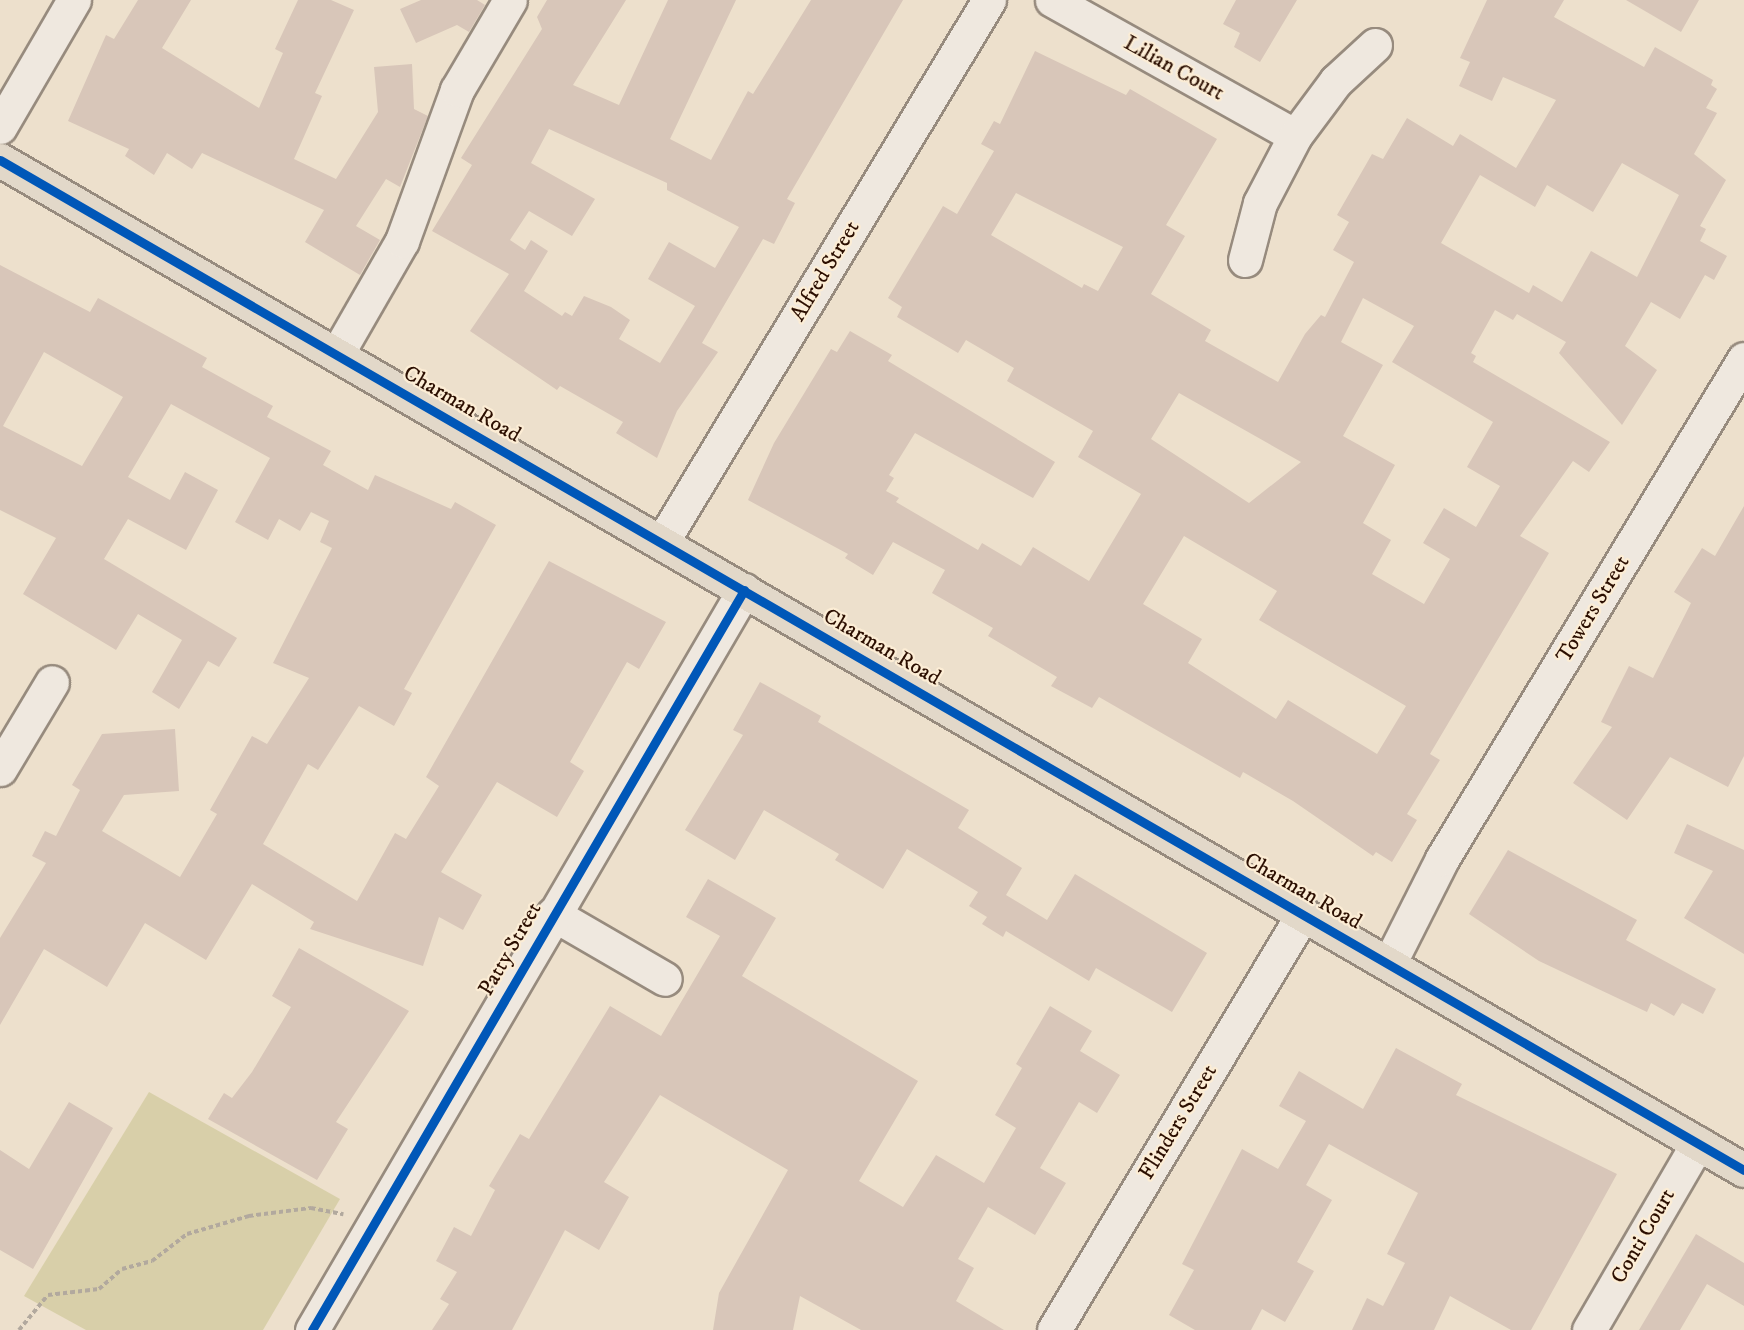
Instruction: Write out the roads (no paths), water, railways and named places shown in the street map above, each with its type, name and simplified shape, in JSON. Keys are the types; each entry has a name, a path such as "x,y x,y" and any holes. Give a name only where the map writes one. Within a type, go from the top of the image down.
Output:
{"main road":[{"name":"Charman Road","path":"0,160 1744,1170"}],"street":[{"path":"0,127 75,0"},
{"path":"337,354 402,241 457,90 510,0"},
{"name":"Alfred Street","path":"662,542 989,0"},
{"name":"Lilian Court","path":"1052,0 1295,136"},
{"path":"1245,260 1260,203 1295,136 1336,81 1375,45"},
{"name":"Towers Street","path":"1381,959 1744,359"},
{"name":"Patty Street","path":"312,1330 744,590"},
{"path":"0,769 52,682"},
{"path":"553,914 665,979"},
{"name":"Flinders Street","path":"1054,1330 1303,914"},
{"name":"Conti Court","path":"1589,1330 1698,1143"}]}
